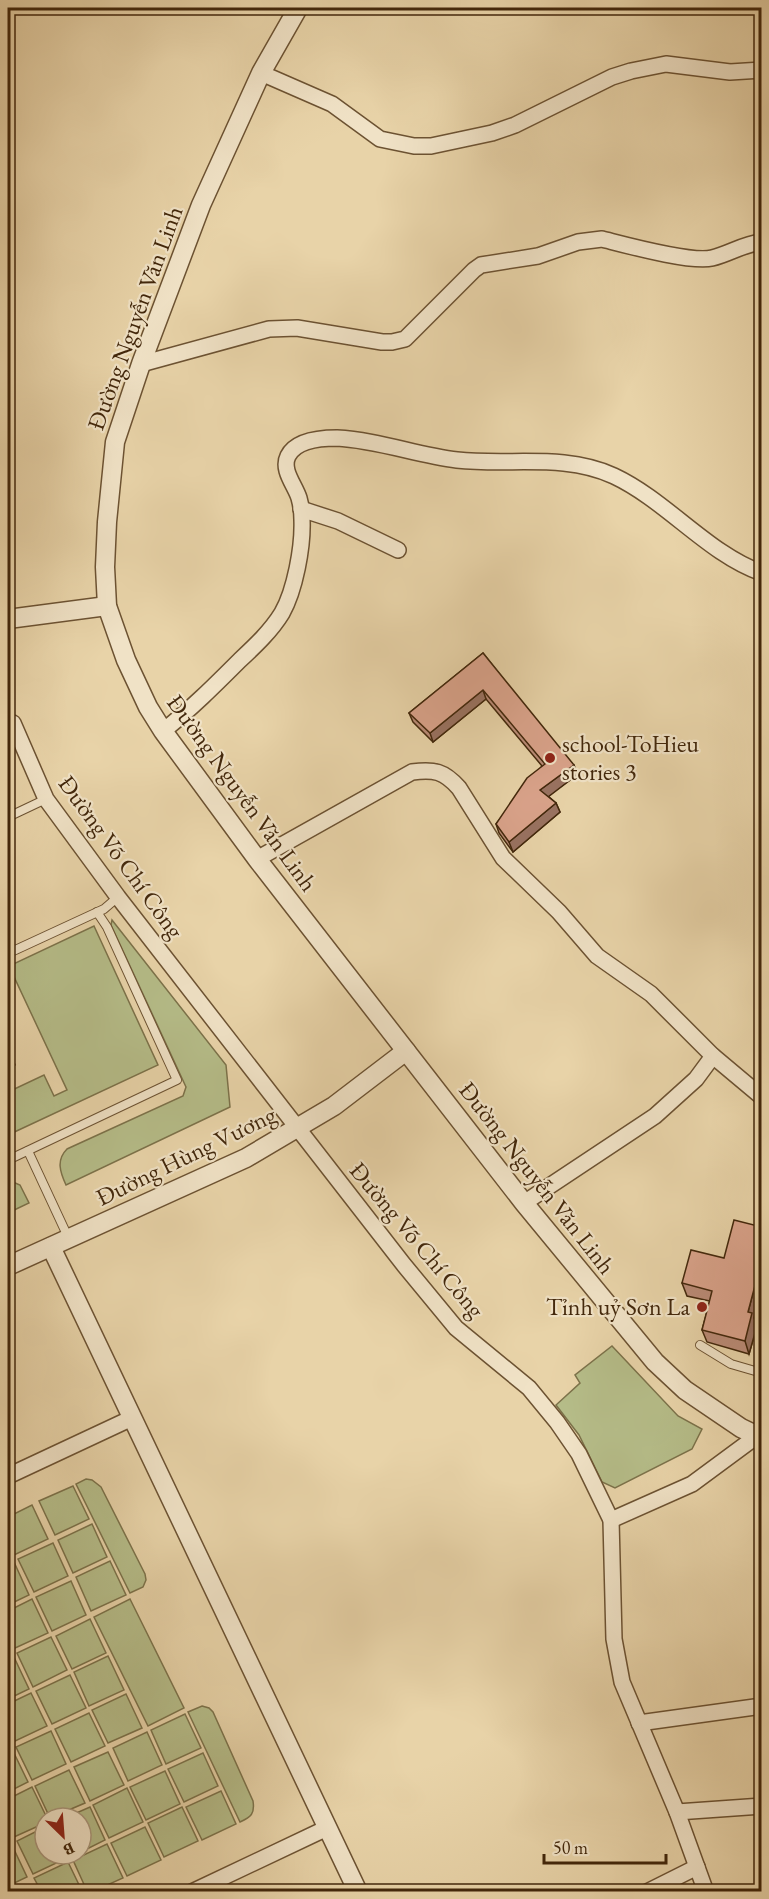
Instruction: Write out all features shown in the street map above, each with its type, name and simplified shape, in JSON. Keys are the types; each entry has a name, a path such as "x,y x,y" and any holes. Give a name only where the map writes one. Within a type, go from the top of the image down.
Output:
{"street":[{"name":"Đường Nguyễn Văn Linh","path":"298,8 261,73 201,205 141,364 115,442 106,545 107,606 126,660 148,707 164,731 257,859 524,1203 655,1362 685,1390 741,1428 759,1437"},
{"path":"261,73 332,104 352,116 380,139 414,147 431,146 492,133 515,125 612,77 631,71 666,64 730,72 762,70"},
{"path":"141,364 269,329 297,328 382,342 405,339 474,270 482,265 538,256 591,239 602,239 696,259 713,258 745,245 762,242"},
{"path":"164,731 193,708 263,637 282,613 296,570 303,522 295,487 286,466 288,455 304,442 336,438 460,460 555,462 582,466 613,476 649,496 735,559 762,573"},
{"path":"301,509 338,520 398,550"},
{"path":"8,619 107,606"},
{"name":"Đường Võ Chí Công","path":"13,723 46,799 118,897 404,1265 456,1328 529,1388 557,1422 579,1455 611,1520 614,1639 622,1682 677,1812 706,1892"},
{"path":"257,859 412,772 427,770 443,774 459,788 503,858 559,912 597,956 651,994 713,1056 762,1097"},
{"name":"Đường Hùng Vương","path":"8,1266 246,1158 334,1106 406,1051"},
{"path":"524,1203 655,1116 696,1079 713,1056"},
{"path":"51,1247 358,1892"},
{"path":"8,1476 132,1418"},
{"path":"611,1520 692,1484 759,1437"},
{"path":"639,1723 762,1706"},
{"path":"677,1812 762,1806"},
{"path":"192,1892 327,1828"},
{"path":"647,1892 697,1868"}],"lane":[{"path":"8,817 46,799"},
{"path":"8,944 11,952 104,909 118,897"},
{"path":"8,1160 177,1080 107,927 97,912"},
{"path":"28,1151 69,1239"},
{"path":"700,1345 731,1364 762,1373"}],"green space":[{"path":"112,920 226,1065 230,1107 66,1185 60,1162 67,1149 183,1096 186,1087 111,925"},
{"path":"94,926 158,1065 8,1135 8,1092 44,1075 54,1096 67,1090 9,966"},
{"path":"8,1182 20,1185 29,1203 8,1213"},
{"path":"612,1346 678,1416 702,1429 692,1449 615,1488 602,1482 579,1435 556,1405 580,1383 575,1375"},
{"path":"86,1479 92,1480 101,1487 145,1574 146,1580 143,1587 130,1593 76,1484"},
{"path":"73,1486 89,1519 55,1535 39,1501"},
{"path":"32,1505 48,1539 14,1555 8,1541 8,1517"},
{"path":"92,1524 107,1557 73,1573 58,1540"},
{"path":"53,1543 68,1576 34,1592 18,1559"},
{"path":"110,1561 126,1595 91,1611 76,1577"},
{"path":"14,1562 29,1595 8,1605 8,1565"},
{"path":"71,1581 86,1615 52,1631 36,1597"},
{"path":"32,1599 48,1633 13,1649 8,1636 8,1611"},
{"path":"130,1599 184,1708 148,1726 94,1617"},
{"path":"90,1619 106,1653 72,1669 56,1636"},
{"path":"51,1637 67,1670 33,1687 17,1653"},
{"path":"13,1655 29,1689 8,1699 8,1658"},
{"path":"108,1656 124,1690 89,1706 74,1672"},
{"path":"70,1675 86,1708 52,1724 36,1691"},
{"path":"31,1693 47,1726 13,1742 8,1731 8,1704"},
{"path":"126,1694 142,1728 108,1743 92,1710"},
{"path":"202,1706 213,1712 253,1801 251,1814 240,1822 188,1712"},
{"path":"89,1713 105,1746 71,1762 55,1729"},
{"path":"185,1714 201,1748 166,1764 151,1730"},
{"path":"51,1731 66,1764 32,1780 16,1747"},
{"path":"147,1732 162,1765 128,1781 113,1748"},
{"path":"12,1749 28,1782 8,1792 8,1751"},
{"path":"108,1752 124,1785 90,1801 74,1767"},
{"path":"203,1753 218,1786 184,1802 168,1769"},
{"path":"69,1770 85,1803 78,1806 44,1806 35,1786"},
{"path":"165,1771 180,1804 146,1820 130,1787"},
{"path":"32,1787 41,1806 33,1806 33,1828 14,1837 8,1823 8,1799"},
{"path":"127,1788 143,1822 109,1838 93,1805"},
{"path":"221,1791 236,1824 202,1840 186,1807"},
{"path":"182,1807 198,1841 164,1857 148,1823"},
{"path":"93,1814 105,1840 93,1846"},
{"path":"145,1827 161,1860 127,1876 111,1843"},
{"path":"33,1833 33,1866 50,1866 33,1874 17,1841"},
{"path":"11,1843 27,1877 8,1886 8,1845"},
{"path":"107,1844 123,1878 94,1891 87,1891 76,1866 93,1866 93,1851"},
{"path":"60,1866 70,1866 82,1891 41,1891 34,1878"}],"building":[{"name":"school-ToHieu stories 3","path":"483,653 574,765 540,790 556,803 509,842 496,824 527,778 545,764 483,690 430,733 409,713"},
{"path":"734,1220 762,1227 762,1259 748,1312 752,1313 745,1341 702,1330 712,1291 682,1283 691,1250 724,1258"}],"place":[{"name":"school-ToHieu stories 3","path":"550,758"},
{"name":"Tỉnh uỷ Sơn La","path":"702,1307"}]}
